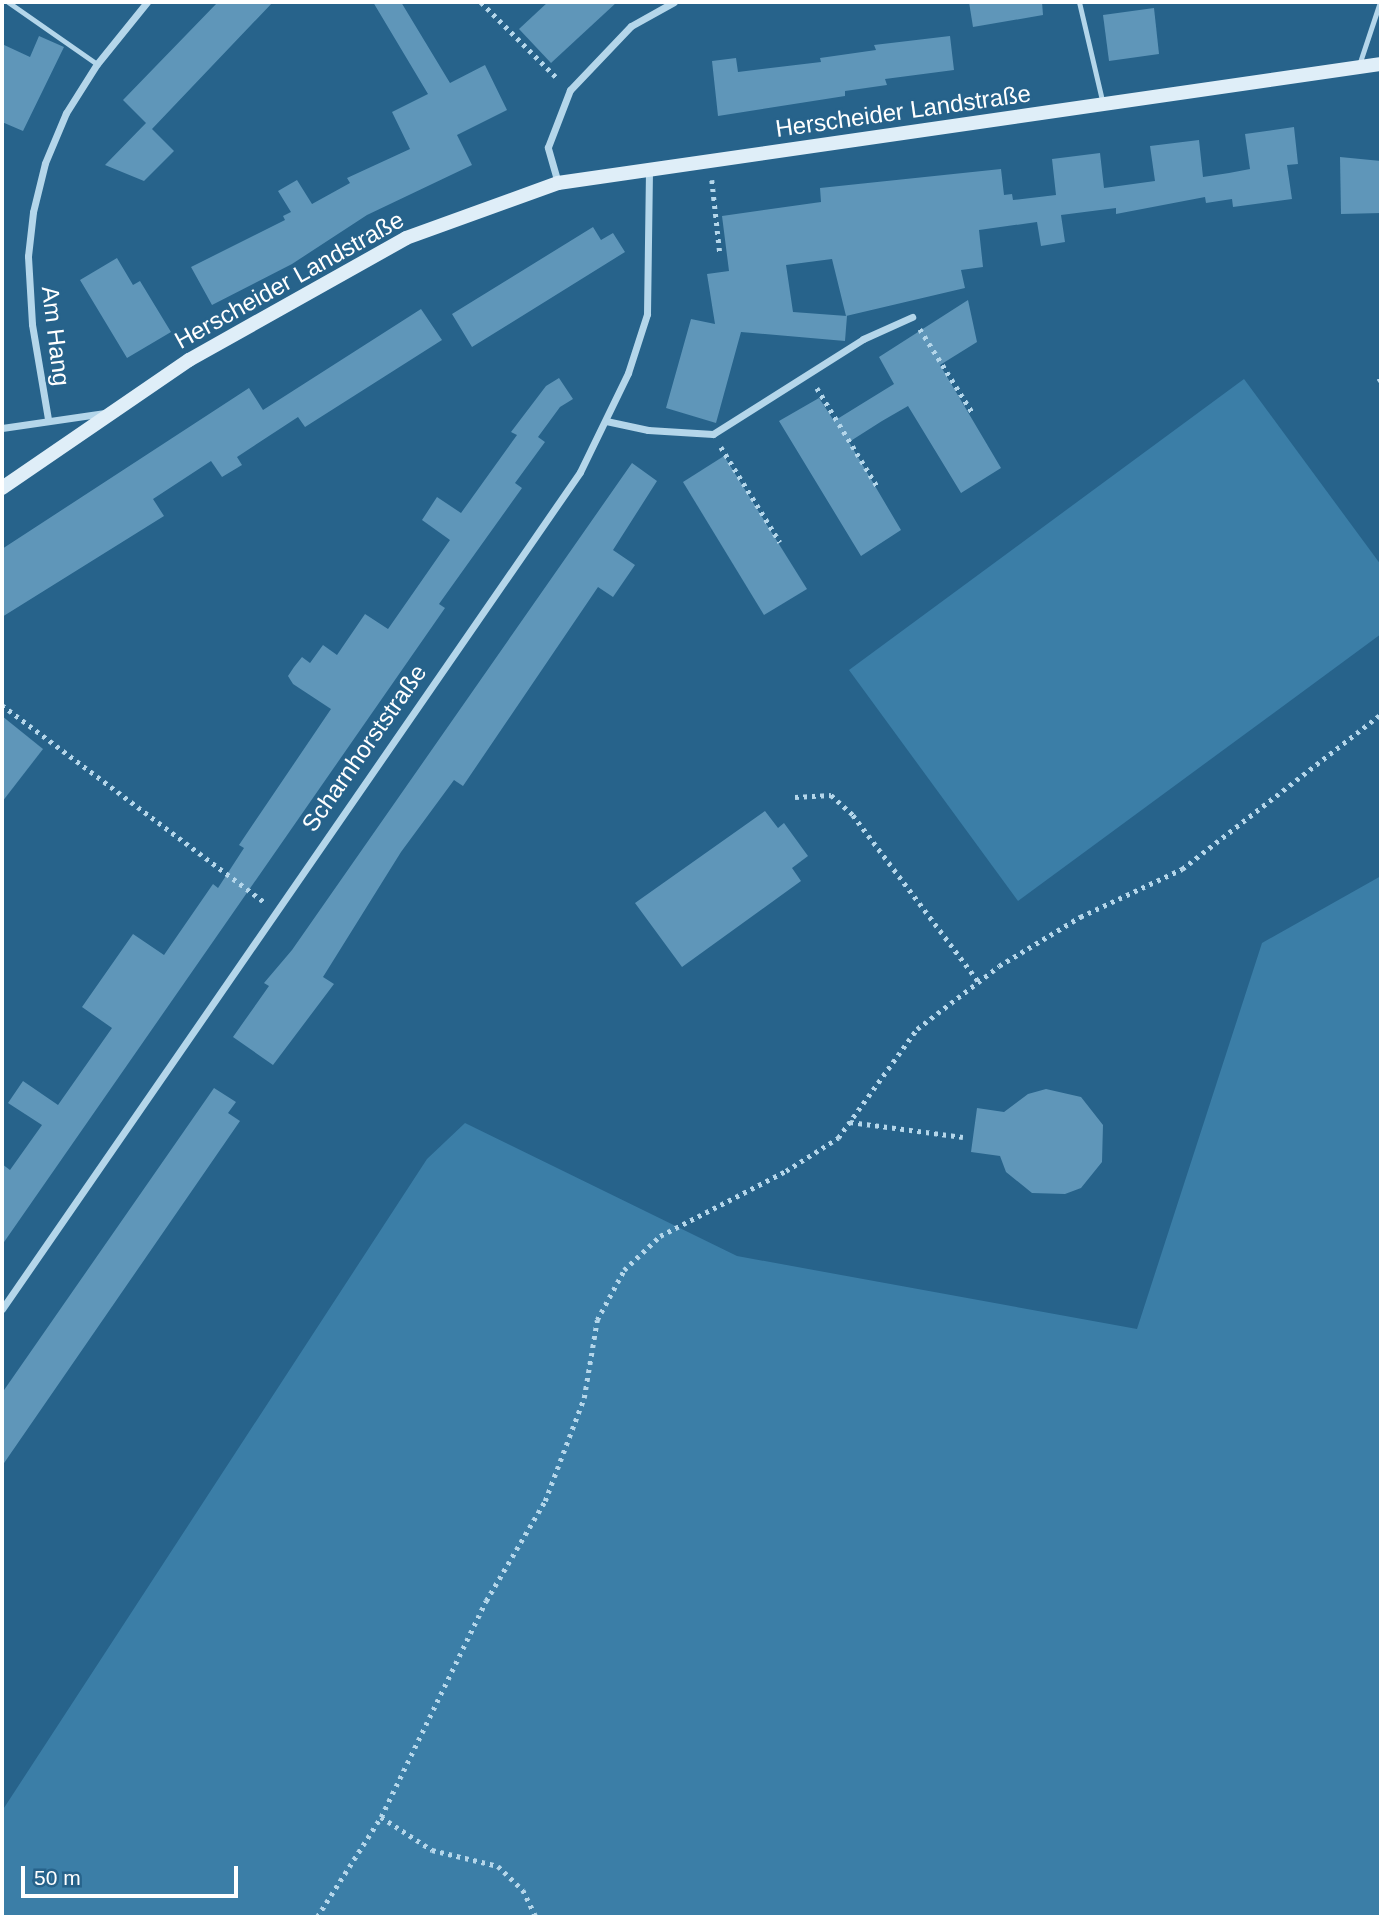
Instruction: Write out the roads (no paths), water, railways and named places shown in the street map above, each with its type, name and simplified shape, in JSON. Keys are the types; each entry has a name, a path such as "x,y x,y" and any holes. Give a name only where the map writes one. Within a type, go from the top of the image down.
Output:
{"main road":[{"name":"Herscheider Landstraße","path":"2,488 189,360 406,238 558,183 1103,105 1359,65 1381,64"}],"street":[{"name":"Am Hang","path":"48,419 32,324 28,256 33,212 60,128 97,64 147,2"},
{"path":"558,183 548,147 570,90 631,26 674,2"},
{"name":"Scharnhorststraße","path":"2,1309 580,472 606,421 647,314 649,169"},
{"path":"606,421 648,430 713,434 809,376 863,339 912,317"},
{"path":"2,428 48,419 114,412"}],"lane":[{"path":"8,2 97,64"},
{"path":"1079,2 1103,105"},
{"path":"1359,65 1380,2"}]}
